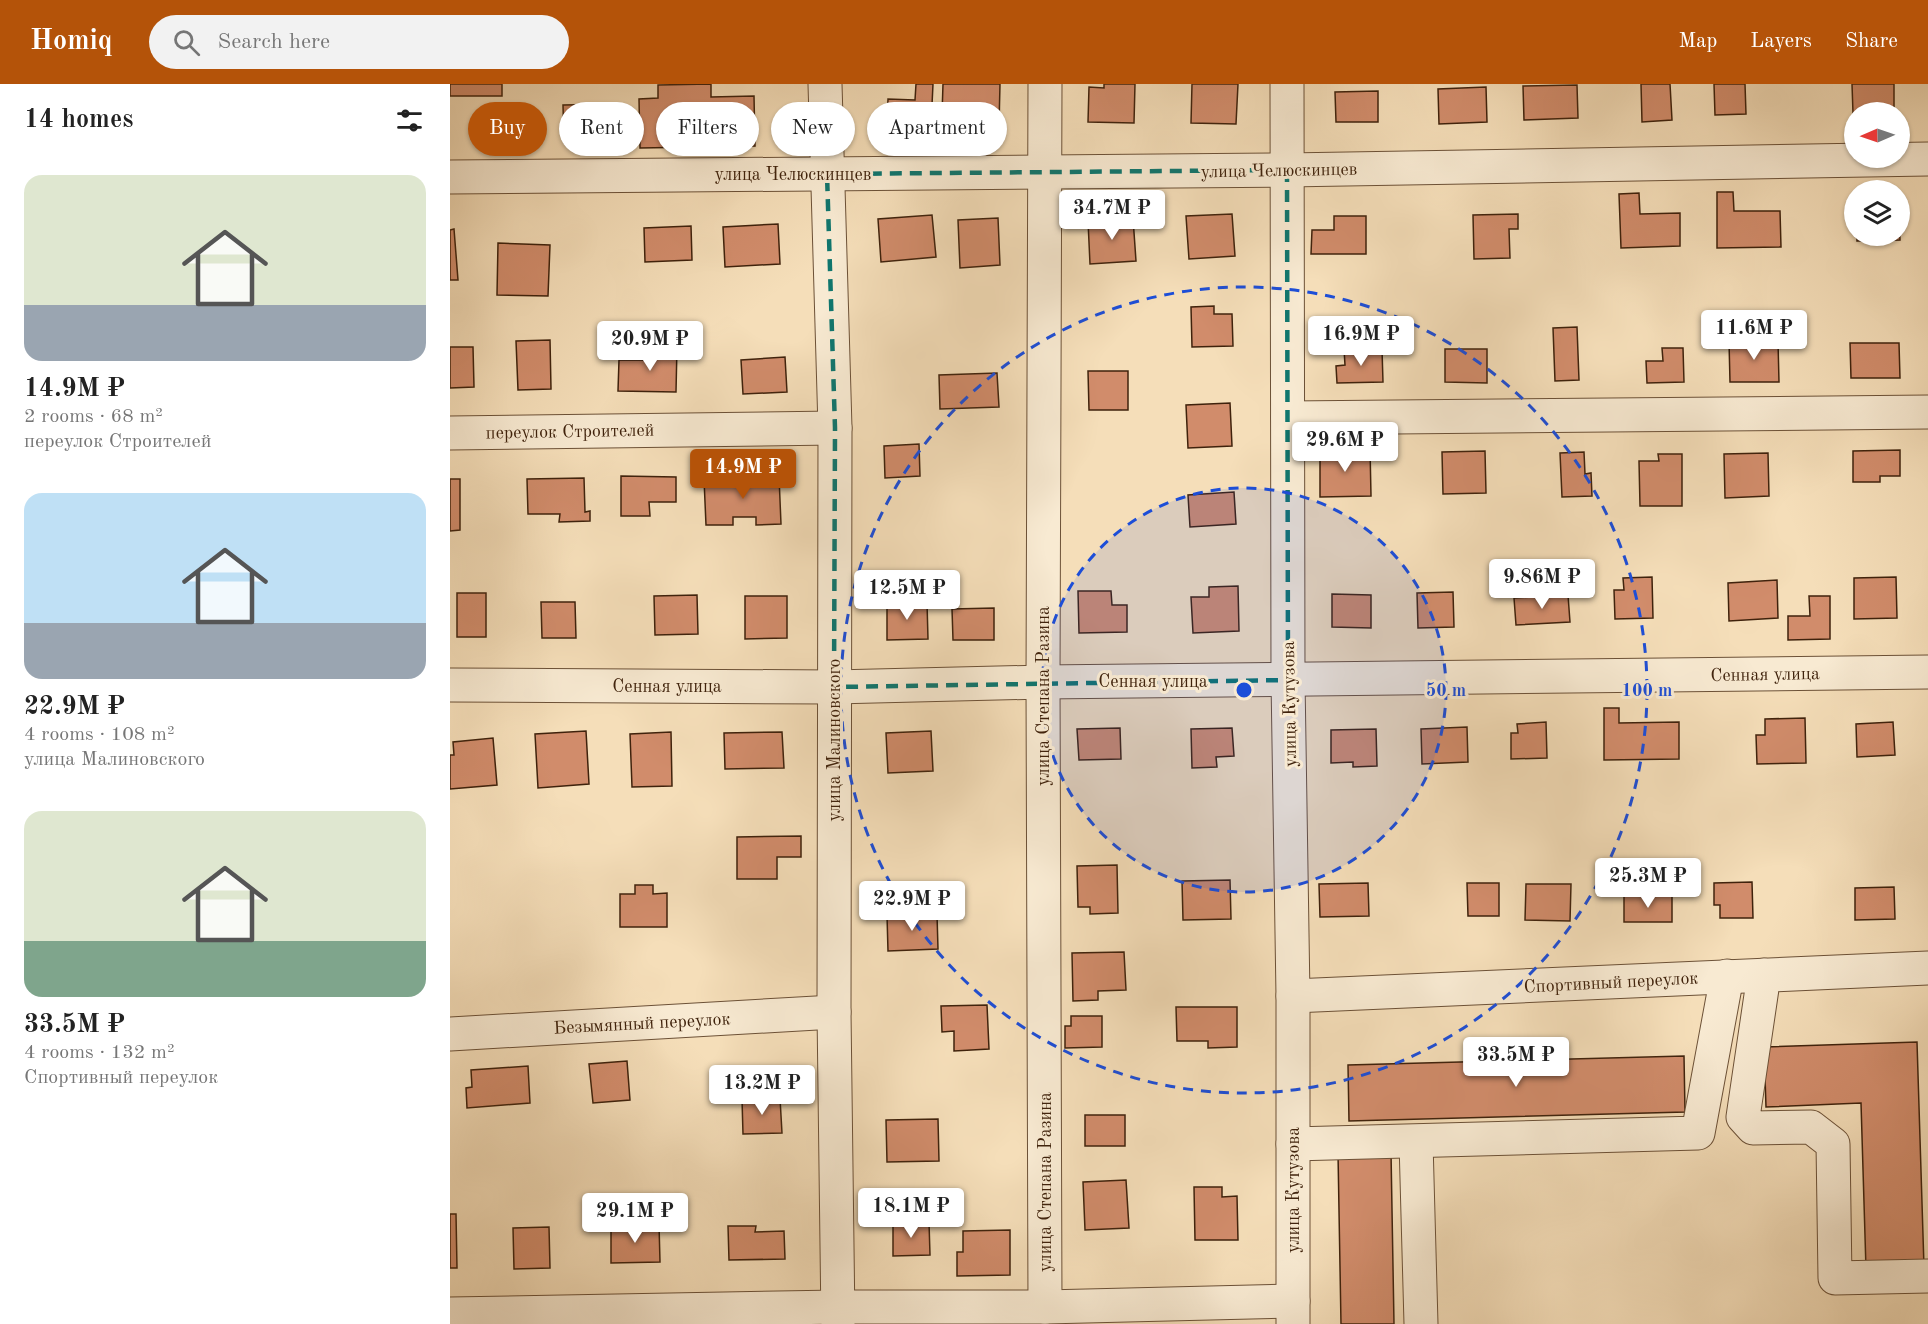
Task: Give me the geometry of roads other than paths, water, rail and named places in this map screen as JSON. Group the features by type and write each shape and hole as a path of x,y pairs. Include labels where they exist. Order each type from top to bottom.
{"street":[{"name":"улица Малиновского","path":"825,84 835,428 834,1012 838,1315"},
{"name":"улица Степана Разина","path":"1045,84 1043,682 1045,1307"},
{"name":"улица Кутузова","path":"1287,84 1288,680 1293,996 1293,1313"},
{"name":"улица Челюскинцев","path":"450,177 1287,170 1928,159"},
{"path":"1287,418 1928,412"},
{"name":"переулок Строителей","path":"450,433 835,428"},
{"name":"Сенная улица","path":"450,686 834,687 1043,682 1928,672"},
{"name":"Спортивный переулок","path":"1293,996 1928,968"},
{"path":"1764,975 1743,1117 1752,1128 1811,1127 1833,1144 1835,1278 1928,1276"},
{"path":"1293,1144 1698,1133 1727,976"},
{"name":"Безымянный переулок","path":"450,1034 834,1012"},
{"path":"1416,1142 1421,1324"},
{"path":"450,1314 838,1315 1045,1307 1293,1313"}]}
